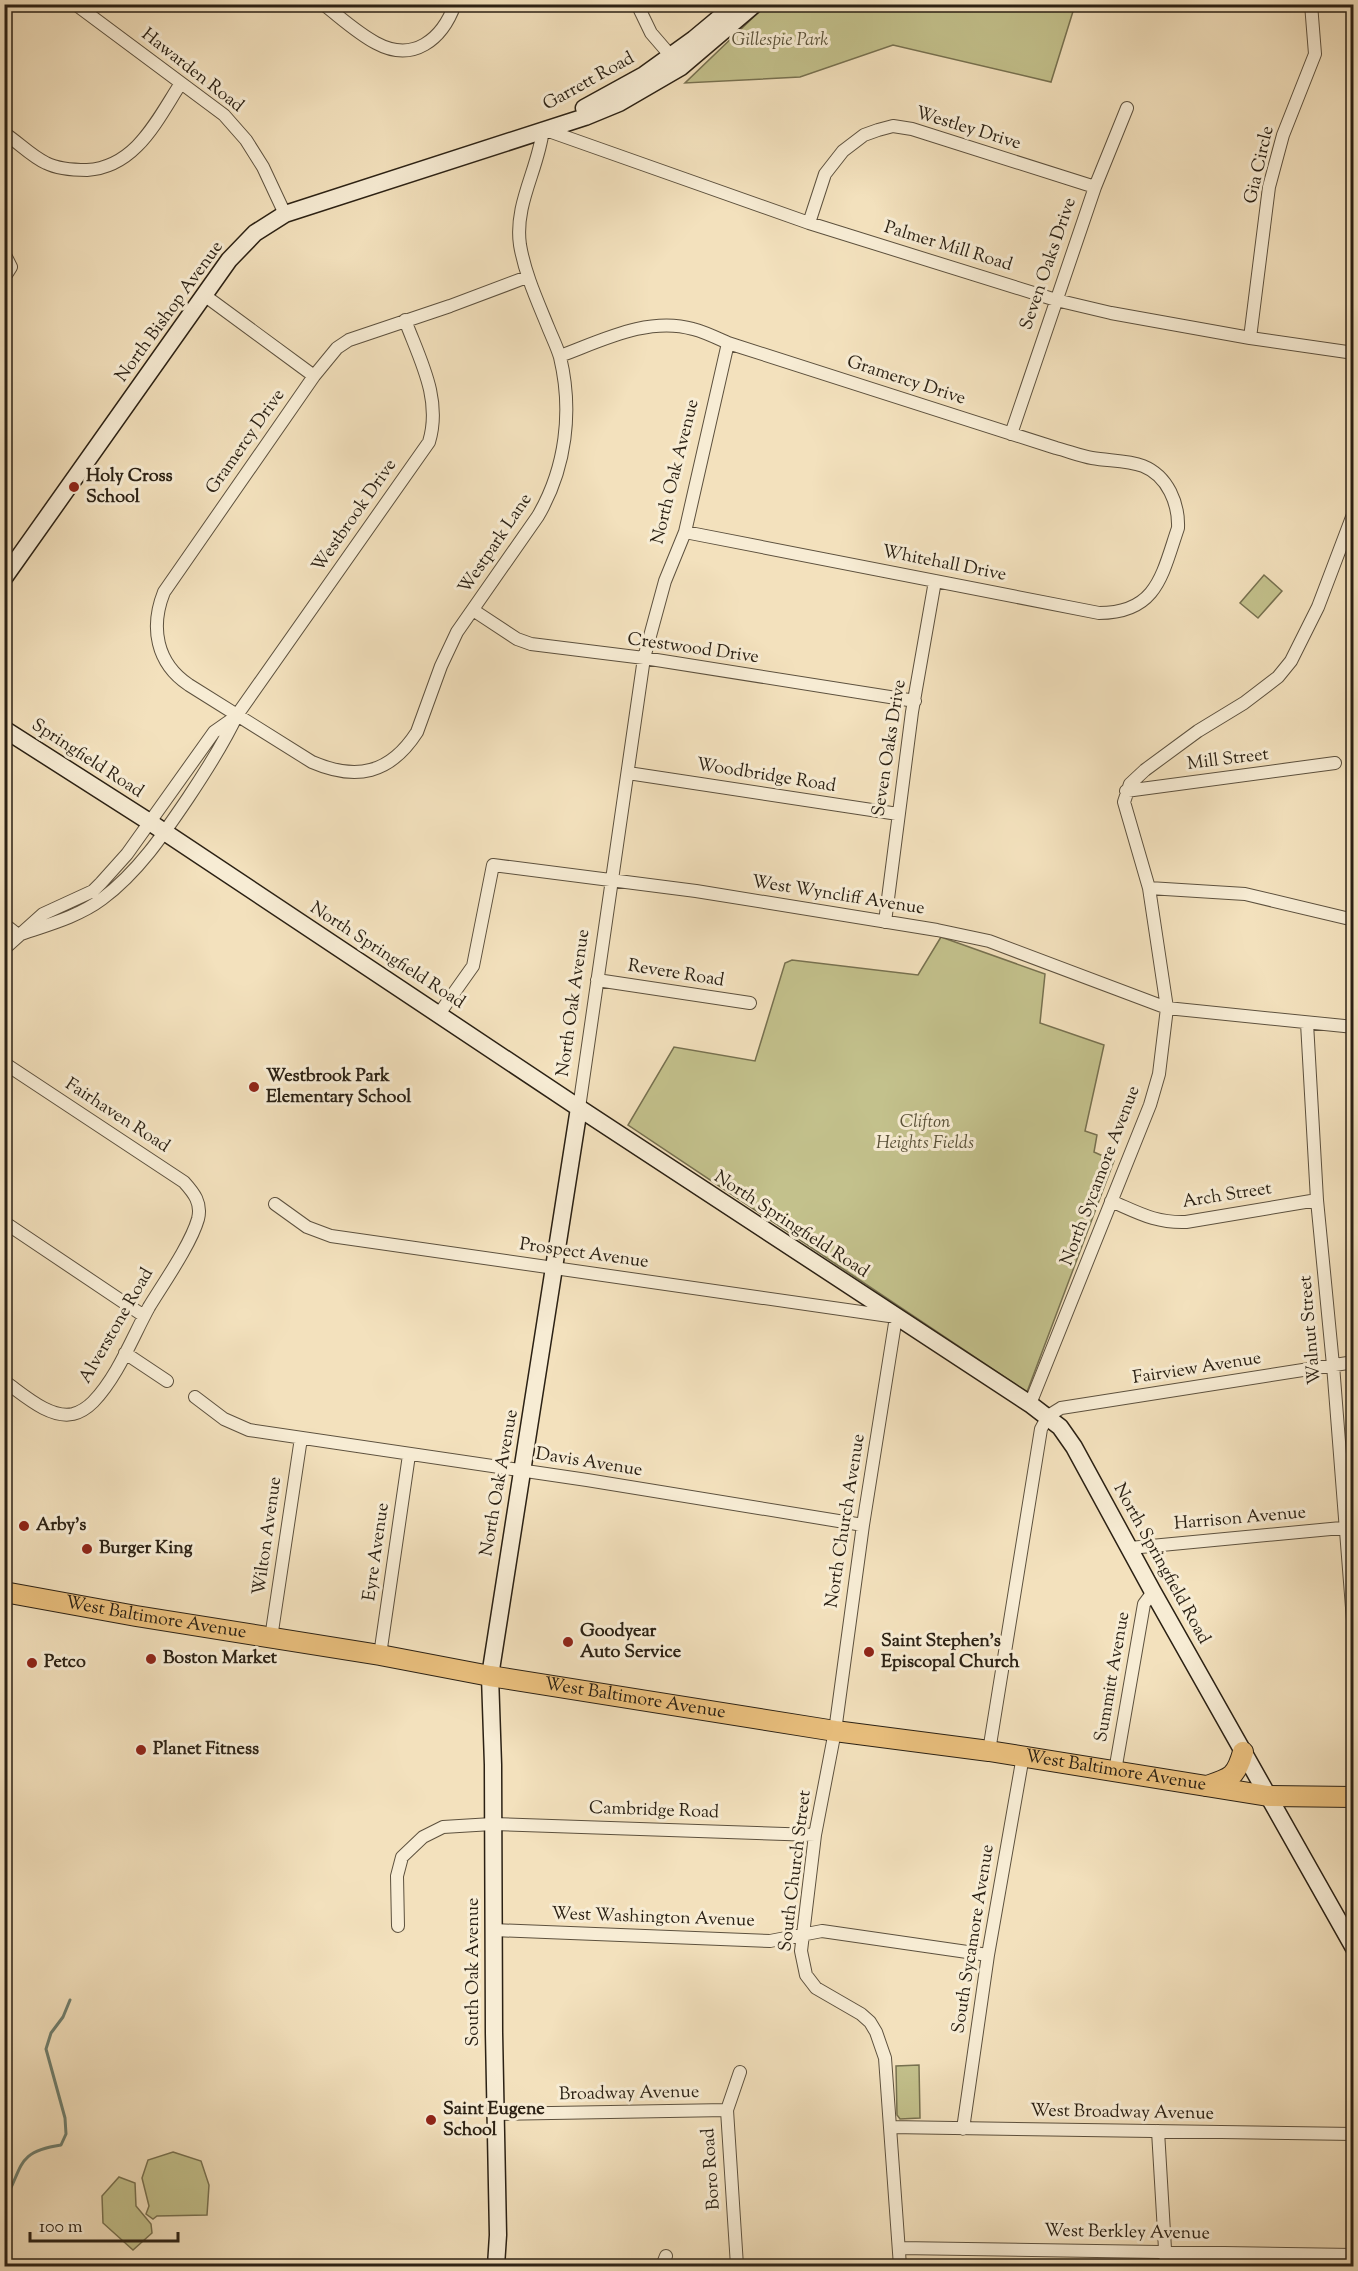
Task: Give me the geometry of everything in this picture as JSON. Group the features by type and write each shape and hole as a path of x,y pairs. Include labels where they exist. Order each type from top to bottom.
{"main road":[{"name":"Garrett Road","path":"676,61 694,39 735,4"},
{"name":"Garrett Road","path":"543,129 585,117 619,103 755,4"},
{"name":"North Bishop Avenue","path":"4,578 204,295 236,252 255,233 285,214 543,129"},
{"name":"Springfield Road","path":"4,729 148,822"},
{"name":"North Springfield Road","path":"148,822 1060,1426 1074,1447 1353,1948"},
{"name":"North Oak Avenue","path":"490,1676 579,1108"},
{"name":"West Baltimore Avenue","path":"4,1592 380,1655 490,1676 835,1731 1023,1756 1268,1796 1353,1797"},
{"name":"South Oak Avenue","path":"490,1676 498,2235 496,2266"},
{"path":"1207,1786 1230,1779 1238,1769 1243,1752"}],"street":[{"name":"Hawarden Road","path":"75,4 224,115 246,140 263,167 285,214"},
{"path":"323,4 376,43 396,50 418,50 433,39 451,17 455,4"},
{"path":"637,4 651,33 676,61"},
{"name":"Gia Circle","path":"1250,338 1269,187 1283,135 1315,54 1311,4"},
{"path":"4,133 46,163 72,170 99,169 124,159 144,141 181,83"},
{"name":"Seven Oaks Drive","path":"1011,434 1095,187 1126,108"},
{"name":"Westley Drive","path":"809,223 825,174 835,158 864,135 893,126 912,129 1095,187"},
{"name":"Palmer Mill Road","path":"543,129 809,223 1056,300 1111,313 1250,338 1353,353"},
{"name":"Westpark Lane","path":"237,715 312,762 342,773 356,773 380,767 401,753 417,732 451,644 546,504 562,462 567,414 560,356 527,277 520,244 520,214 536,165 543,129"},
{"path":"4,253 11,267 4,278"},
{"name":"Gramercy Drive","path":"237,715 184,682 166,661 158,644 156,633 158,611 168,584 314,376 337,348 350,340 527,277"},
{"path":"204,295 314,376"},
{"name":"Westbrook Drive","path":"18,935 69,918 101,900 131,875 165,832 222,747 237,715 429,442 434,420 431,390 405,320"},
{"name":"Gramercy Drive","path":"560,356 642,327 671,326 693,329 728,343 1011,434 1089,457 1128,462 1152,471 1168,488 1177,507 1178,528 1168,555"},
{"name":"North Oak Avenue","path":"579,1108 644,658 665,581 685,532 728,343"},
{"path":"1126,790 1158,760 1198,730 1244,703 1278,677 1291,661 1318,607 1353,512"},
{"name":"Whitehall Drive","path":"685,532 1099,613 1116,613 1137,606 1148,597 1160,578 1168,555"},
{"name":"Seven Oaks Drive","path":"885,922 898,814 935,581"},
{"name":"Crestwood Drive","path":"473,610 517,639 531,644 644,658 915,701"},
{"name":"Westbrook Drive","path":"4,949 43,914 93,891 101,883 127,854 214,732 237,715"},
{"name":"Mill Street","path":"1126,790 1335,763"},
{"name":"Woodbridge Road","path":"628,773 898,814"},
{"name":"North Sycamore Avenue","path":"1030,1404 1159,1074 1167,1008 1149,888 1124,802 1126,790"},
{"name":"West Wyncliff Avenue","path":"439,1014 473,966 494,865 612,880 937,930 989,941 1167,1008 1353,1027"},
{"path":"1149,888 1245,894 1353,920"},
{"path":"4,924 18,935"},
{"name":"Revere Road","path":"597,980 750,1003"},
{"name":"Walnut Street","path":"1307,1023 1317,1200 1349,1527 1353,1633"},
{"name":"Fairhaven Road","path":"4,1063 184,1182 194,1192 199,1208"},
{"name":"Arch Street","path":"1111,1201 1154,1220 1177,1222 1317,1200"},
{"name":"Prospect Avenue","path":"275,1204 307,1227 331,1236 896,1317"},
{"name":"Alverstone Road","path":"4,1381 47,1410 58,1414 81,1411 92,1403 125,1353 189,1238 198,1218 199,1208"},
{"path":"4,1222 144,1316"},
{"name":"North Church Avenue","path":"835,1731 863,1525 896,1317"},
{"path":"125,1353 167,1381"},
{"name":"Fairview Avenue","path":"1048,1416 1061,1408 1353,1362"},
{"name":"Davis Avenue","path":"195,1397 224,1419 249,1430 863,1525"},
{"path":"989,1751 1041,1429 1048,1416"},
{"name":"Wilton Avenue","path":"271,1638 301,1438"},
{"name":"Eyre Avenue","path":"380,1655 409,1455"},
{"name":"Harrison Avenue","path":"1130,1548 1349,1527"},
{"name":"Summitt Avenue","path":"1115,1771 1144,1604 1153,1592"},
{"name":"South Church Street","path":"835,1731 815,1835 801,1951 803,1967 816,1988 861,2014 876,2032 885,2058 900,2266"},
{"name":"South Sycamore Avenue","path":"963,2129 988,1955 1023,1756"},
{"name":"Cambridge Road","path":"398,1926 397,1876 402,1857 423,1838 443,1827 492,1824 815,1835"},
{"name":"West Washington Avenue","path":"494,1930 770,1941 822,1931 988,1955"},
{"name":"Boro Road","path":"736,2266 727,2110 740,2072"},
{"name":"Broadway Avenue","path":"496,2114 727,2110"},
{"name":"West Broadway Avenue","path":"890,2127 1353,2134"},
{"path":"1158,2131 1166,2266"},
{"name":"West Berkley Avenue","path":"899,2248 1353,2255"}],"green space":[{"name":"Gillespie Park","path":"766,5 1075,5 1051,82 893,45 800,77 685,83"},
{"path":"1264,575 1282,591 1258,618 1240,603"},
{"name":"Clifton Heights Fields","path":"941,937 1045,974 1040,1023 1104,1045 1085,1131 1097,1135 1094,1152 1114,1161 1027,1392 628,1125 674,1047 755,1061 785,963 792,960 918,975"},
{"path":"919,2065 920,2118 900,2119 897,2115 896,2066"},
{"path":"173,2152 201,2161 209,2185 207,2215 157,2216 153,2219 146,2214 149,2206 142,2178 148,2160"},
{"path":"119,2177 135,2183 136,2206 151,2224 152,2233 133,2250 103,2223 102,2196"}],"waterway":[{"path":"4,2201 22,2163 35,2152 61,2145 66,2134 65,2118 46,2049 51,2033 63,2017 70,2000"}],"place":[{"name":"Holy Cross School","path":"74,487"},
{"name":"Westbrook Park Elementary School","path":"254,1087"},
{"name":"Arby's","path":"24,1526"},
{"name":"Burger King","path":"87,1549"},
{"name":"Goodyear Auto Service","path":"568,1642"},
{"name":"Saint Stephen's Episcopal Church","path":"869,1652"},
{"name":"Boston Market","path":"151,1659"},
{"name":"Petco","path":"32,1663"},
{"name":"Planet Fitness","path":"141,1750"},
{"name":"Saint Eugene School","path":"431,2120"}]}
